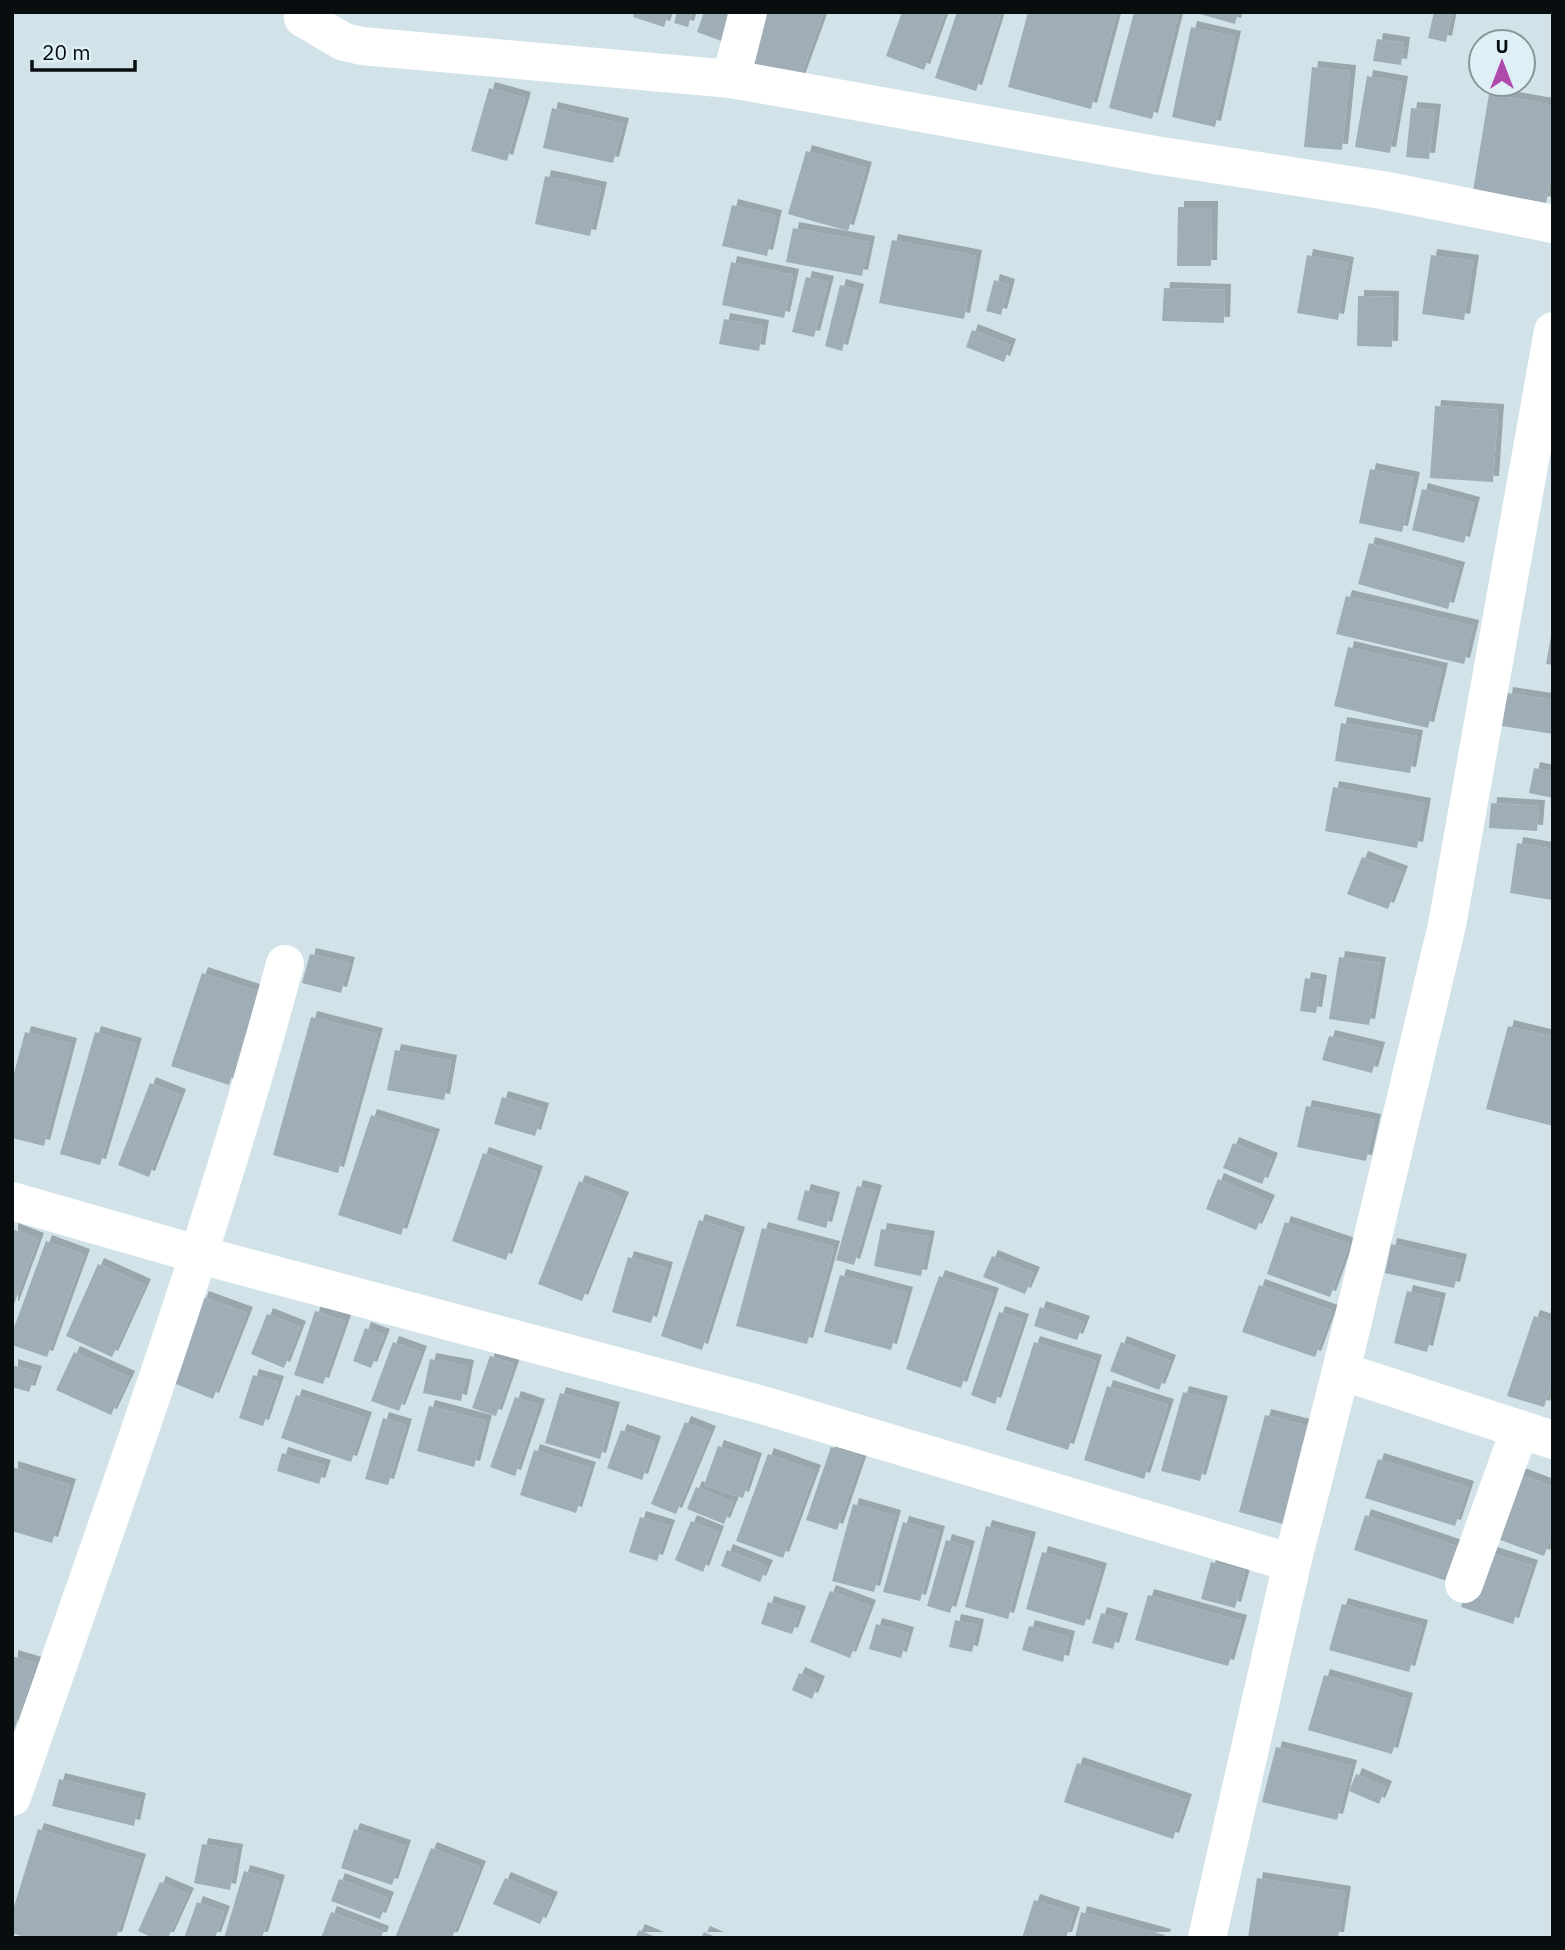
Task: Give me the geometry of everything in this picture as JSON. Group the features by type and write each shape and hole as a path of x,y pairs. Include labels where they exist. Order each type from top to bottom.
{"street":[{"path":"731,79 748,12"},
{"path":"303,18 344,42 362,46 731,79 1155,155 1382,190 1553,224"},
{"path":"1207,1938 1292,1563 1341,1371 1447,925 1553,331"},
{"path":"12,1797 200,1255 247,1104 285,964"},
{"path":"12,1201 200,1255 759,1404 1292,1563"},
{"path":"1341,1371 1536,1434 1464,1584"}],"building":[{"path":"634,12 669,12 664,27 633,17"},
{"path":"677,12 692,12 688,27 674,23"},
{"path":"704,12 739,12 727,43 697,32"},
{"path":"764,12 824,12 798,83 745,64"},
{"path":"902,12 945,12 924,70 886,56"},
{"path":"957,12 1001,12 976,91 935,78"},
{"path":"1028,12 1117,12 1091,109 1008,87"},
{"path":"1134,12 1179,12 1152,119 1109,108"},
{"path":"1193,12 1238,12 1235,24"},
{"path":"1434,12 1452,12 1446,42 1428,38"},
{"path":"1191,27 1235,37 1215,127 1172,117"},
{"path":"1377,39 1404,43 1401,65 1373,61"},
{"path":"1312,67 1350,71 1342,150 1304,147"},
{"path":"1367,76 1402,82 1390,153 1355,147"},
{"path":"489,88 525,98 507,161 471,151"},
{"path":"1488,98 1512,98 1553,105 1553,166 1546,203 1473,191"},
{"path":"552,108 623,124 613,163 543,148"},
{"path":"1411,108 1435,110 1429,159 1406,157"},
{"path":"806,151 866,168 848,231 788,214"},
{"path":"545,176 601,188 590,236 535,224"},
{"path":"732,205 776,216 767,256 722,246"},
{"path":"1178,207 1212,207 1211,266 1177,266"},
{"path":"793,228 869,242 862,276 786,262"},
{"path":"892,240 976,256 964,319 879,303"},
{"path":"1307,255 1348,263 1338,320 1297,313"},
{"path":"1431,255 1473,261 1464,320 1422,314"},
{"path":"731,262 793,275 784,318 722,305"},
{"path":"806,277 828,282 814,337 792,332"},
{"path":"994,280 1009,285 1001,315 986,311"},
{"path":"840,285 858,290 842,351 825,346"},
{"path":"1164,288 1225,290 1224,323 1162,321"},
{"path":"1358,296 1393,297 1392,347 1357,346"},
{"path":"724,319 763,326 759,351 719,344"},
{"path":"972,330 1010,345 1004,362 966,347"},
{"path":"1435,406 1498,410 1493,482 1430,478"},
{"path":"1370,469 1414,478 1402,532 1359,523"},
{"path":"1422,489 1474,503 1464,543 1412,530"},
{"path":"1369,543 1459,568 1448,609 1358,584"},
{"path":"1346,596 1473,626 1464,664 1336,634"},
{"path":"1553,636 1553,665 1546,664"},
{"path":"1348,647 1442,669 1428,728 1334,706"},
{"path":"1507,693 1553,700 1553,734 1502,726"},
{"path":"1341,723 1417,736 1410,773 1335,761"},
{"path":"1534,768 1553,772 1553,798 1529,793"},
{"path":"1333,787 1425,804 1417,848 1325,831"},
{"path":"1491,803 1539,806 1537,831 1489,828"},
{"path":"1517,843 1553,849 1553,900 1510,893"},
{"path":"1362,857 1402,872 1388,909 1347,894"},
{"path":"310,954 349,963 341,993 302,983"},
{"path":"1339,957 1380,963 1369,1025 1329,1019"},
{"path":"202,973 260,992 229,1085 171,1066"},
{"path":"1305,978 1321,981 1316,1013 1300,1011"},
{"path":"311,1017 377,1034 338,1173 273,1155"},
{"path":"1508,1026 1553,1037 1553,1126 1486,1109"},
{"path":"25,1032 71,1044 44,1146 12,1138 12,1081"},
{"path":"95,1032 136,1044 100,1165 60,1154"},
{"path":"1329,1036 1379,1048 1372,1073 1322,1060"},
{"path":"395,1050 451,1061 444,1100 387,1090"},
{"path":"150,1083 180,1095 149,1177 118,1165"},
{"path":"502,1097 543,1109 535,1136 494,1124"},
{"path":"1306,1106 1375,1120 1366,1161 1297,1147"},
{"path":"371,1115 434,1135 401,1235 338,1215"},
{"path":"1233,1143 1272,1159 1262,1184 1223,1168"},
{"path":"483,1153 537,1172 506,1260 452,1241"},
{"path":"1218,1179 1269,1201 1256,1230 1206,1209"},
{"path":"579,1181 623,1198 582,1301 538,1284"},
{"path":"857,1186 876,1191 854,1265 836,1260"},
{"path":"805,1190 834,1198 826,1228 797,1220"},
{"path":"699,1220 739,1233 702,1350 661,1336"},
{"path":"1285,1222 1349,1244 1330,1297 1267,1274"},
{"path":"762,1228 834,1247 807,1344 736,1326"},
{"path":"12,1229 38,1239 13,1307 12,1307"},
{"path":"881,1229 929,1237 921,1276 874,1266"},
{"path":"46,1241 84,1255 47,1357 12,1345 12,1333"},
{"path":"1391,1244 1461,1260 1454,1288 1385,1273"},
{"path":"992,1256 1034,1273 1025,1294 983,1277"},
{"path":"628,1257 667,1268 651,1323 612,1312"},
{"path":"98,1264 145,1285 112,1357 66,1336"},
{"path":"840,1275 907,1293 891,1350 824,1332"},
{"path":"939,1276 993,1294 961,1388 906,1369"},
{"path":"1259,1285 1332,1311 1315,1357 1242,1332"},
{"path":"1407,1291 1440,1299 1427,1352 1394,1343"},
{"path":"203,1297 247,1313 213,1399 171,1382"},
{"path":"1040,1307 1084,1322 1077,1340 1034,1326"},
{"path":"315,1311 345,1321 323,1384 294,1375"},
{"path":"999,1312 1023,1320 995,1404 971,1395"},
{"path":"267,1314 300,1327 284,1368 251,1354"},
{"path":"1534,1316 1553,1322 1553,1379 1544,1407 1507,1396"},
{"path":"365,1328 384,1335 371,1368 353,1361"},
{"path":"393,1342 421,1352 399,1411 371,1401"},
{"path":"1034,1342 1096,1361 1068,1450 1006,1430"},
{"path":"1121,1342 1170,1361 1159,1390 1110,1371"},
{"path":"74,1352 129,1377 111,1415 56,1390"},
{"path":"490,1356 514,1364 496,1416 472,1408"},
{"path":"430,1359 468,1366 461,1401 423,1393"},
{"path":"12,1365 36,1372 29,1392 12,1387"},
{"path":"253,1375 278,1382 263,1426 239,1418"},
{"path":"1107,1386 1168,1405 1144,1479 1084,1460"},
{"path":"1183,1392 1222,1402 1200,1481 1161,1471"},
{"path":"560,1393 614,1408 600,1459 545,1443"},
{"path":"296,1395 366,1418 351,1462 281,1438"},
{"path":"515,1397 539,1405 515,1476 490,1467"},
{"path":"429,1406 486,1421 474,1467 417,1451"},
{"path":"1265,1415 1308,1426 1283,1524 1239,1512"},
{"path":"383,1418 406,1425 388,1485 365,1479"},
{"path":"685,1422 710,1432 676,1514 651,1504"},
{"path":"621,1430 655,1442 642,1480 607,1468"},
{"path":"718,1446 756,1459 743,1498 704,1485"},
{"path":"831,1447 862,1457 837,1530 806,1520"},
{"path":"534,1450 590,1468 576,1513 520,1495"},
{"path":"282,1453 325,1466 319,1484 277,1471"},
{"path":"768,1454 815,1471 783,1558 736,1541"},
{"path":"1378,1459 1468,1487 1455,1526 1365,1498"},
{"path":"12,1467 70,1485 52,1543 12,1531"},
{"path":"1519,1474 1553,1487 1553,1531 1544,1556 1495,1538"},
{"path":"696,1487 733,1502 724,1524 687,1509"},
{"path":"853,1504 895,1516 874,1592 832,1581"},
{"path":"1365,1515 1468,1550 1456,1584 1354,1550"},
{"path":"640,1517 669,1526 657,1561 629,1552"},
{"path":"691,1521 718,1532 703,1572 675,1560"},
{"path":"903,1522 939,1532 920,1601 883,1592"},
{"path":"986,1526 1030,1538 1008,1619 965,1607"},
{"path":"946,1540 969,1547 950,1613 927,1606"},
{"path":"1479,1549 1532,1566 1513,1624 1461,1607"},
{"path":"727,1550 767,1566 760,1582 721,1566"},
{"path":"1042,1552 1101,1569 1084,1626 1026,1609"},
{"path":"1211,1562 1245,1571 1235,1608 1201,1599"},
{"path":"830,1591 870,1606 850,1658 810,1642"},
{"path":"1148,1595 1241,1621 1228,1666 1135,1640"},
{"path":"768,1602 800,1612 792,1634 761,1624"},
{"path":"1342,1604 1422,1626 1409,1672 1329,1650"},
{"path":"1101,1613 1122,1619 1113,1649 1092,1643"},
{"path":"955,1620 978,1625 972,1652 949,1647"},
{"path":"876,1624 908,1633 901,1658 869,1649"},
{"path":"1029,1626 1069,1637 1063,1662 1022,1650"},
{"path":"12,1656 36,1663 13,1734 12,1734"},
{"path":"799,1673 819,1682 812,1699 792,1690"},
{"path":"1324,1675 1407,1699 1392,1754 1308,1730"},
{"path":"1276,1747 1351,1766 1337,1820 1262,1802"},
{"path":"1077,1763 1186,1800 1173,1839 1064,1802"},
{"path":"1356,1774 1386,1787 1379,1804 1349,1791"},
{"path":"59,1779 140,1799 134,1826 52,1806"},
{"path":"38,1829 140,1860 116,1938 27,1938 12,1933 12,1913"},
{"path":"354,1829 405,1846 392,1885 341,1868"},
{"path":"202,1844 237,1850 230,1890 194,1883"},
{"path":"431,1848 480,1867 452,1938 395,1938"},
{"path":"244,1871 279,1881 262,1938 224,1938"},
{"path":"505,1878 552,1898 540,1924 493,1904"},
{"path":"1257,1878 1345,1892 1338,1938 1248,1938"},
{"path":"339,1879 388,1898 380,1919 331,1901"},
{"path":"160,1882 188,1894 168,1938 153,1938 138,1931"},
{"path":"1034,1900 1074,1913 1066,1938 1022,1938"},
{"path":"197,1902 224,1912 215,1938 184,1938"},
{"path":"331,1912 383,1932 381,1938 321,1938"},
{"path":"1081,1912 1165,1935 1164,1938 1075,1938"},
{"path":"639,1930 658,1938 635,1938"},
{"path":"704,1932 718,1938 701,1938"}]}
